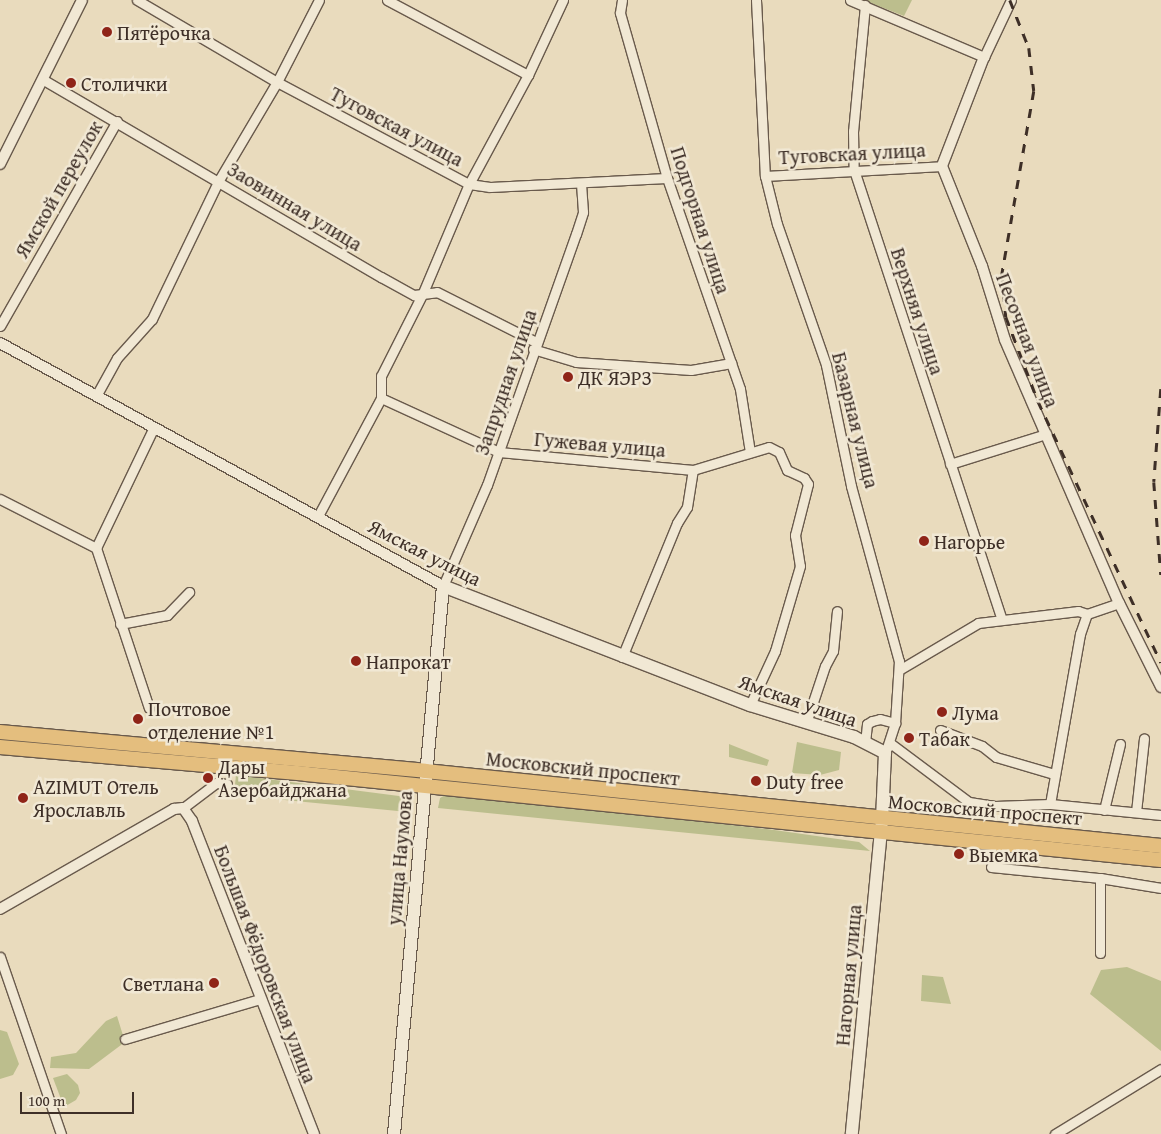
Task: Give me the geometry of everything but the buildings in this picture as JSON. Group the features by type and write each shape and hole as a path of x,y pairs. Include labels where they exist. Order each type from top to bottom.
{"main road":[{"name":"Ямская улица","path":"443,586 622,657 750,705 807,720 866,743 885,753"},
{"name":"улица Наумова","path":"394,1134 423,786 443,586"},
{"name":"Московский проспект","path":"0,732 425,771 1161,860"},
{"name":"Московский проспект","path":"0,747 881,826 1161,846"},
{"name":"Базарная улица","path":"881,826 885,753"},
{"name":"Нагорная улица","path":"852,1134 881,826"}],"street":[{"path":"0,164 82,0"},
{"name":"Туговская улица","path":"137,0 277,82 469,184 490,187 581,184 667,178"},
{"path":"96,396 118,358 152,319 220,180 277,82 319,0"},
{"path":"387,0 528,75"},
{"path":"318,516 381,398 381,376 422,295 469,184 528,75 564,0"},
{"name":"Подгорная улица","path":"622,0 620,13 667,178 740,390 750,452"},
{"name":"Базарная улица","path":"756,0 765,176 777,224 826,365 851,486 892,626 899,670 895,723 885,753"},
{"path":"850,0 984,57"},
{"path":"942,166 984,57 1011,0"},
{"name":"Верхняя улица","path":"865,5 852,131 854,170 1002,619"},
{"name":"Заовинная улица","path":"42,79 220,180 326,248 414,295 437,292 535,345 576,362 691,370 731,363"},
{"name":"Ямской переулок","path":"0,326 117,121"},
{"name":"Туговская улица","path":"765,176 942,166"},
{"name":"Песочная улица","path":"942,166 982,266 1005,340 1119,603 1161,687"},
{"name":"Запрудная улица","path":"443,586 499,452 583,212 581,184"},
{"name":"Ямская улица","path":"0,343 443,586"},
{"name":"Гужевая улица","path":"381,398 499,452 693,470 769,447 779,452 787,470 804,478 808,484 795,535 800,566 775,651 750,705"},
{"path":"149,708 96,548 153,428"},
{"path":"950,464 1046,434"},
{"path":"622,657 677,523 687,507 693,470"},
{"path":"0,499 96,548"},
{"path":"120,624 167,615 189,592"},
{"path":"899,670 978,623 1078,612 1087,614 1119,603"},
{"path":"807,720 825,666 833,651 837,611"},
{"path":"1050,804 1080,634 1087,614"},
{"path":"866,743 867,724 872,721 895,723"},
{"path":"940,730 982,746 996,757 1054,774"},
{"path":"1136,812 1144,738"},
{"path":"885,753 890,743 969,802 995,806 1050,804 1161,815"},
{"path":"1104,810 1120,744"},
{"path":"0,909 174,809 183,808 216,783 227,784"},
{"name":"Большая Фёдоровская улица","path":"183,808 192,821 314,1134"},
{"path":"991,867 1100,878 1161,888"},
{"path":"1100,878 1100,952"},
{"path":"0,957 61,1134"},
{"path":"125,1039 260,999"},
{"path":"1055,1134 1161,1069"}],"green space":[{"path":"863,0 912,0 904,16"},
{"path":"797,742 841,752 839,770 820,775 792,773"},
{"path":"729,744 769,760 767,766 729,757"},
{"path":"236,775 399,796 408,802 408,812 234,795"},
{"path":"449,793 767,829 859,842 870,851 438,808 440,798"},
{"path":"1127,967 1161,981 1161,1051 1090,994 1101,970"},
{"path":"922,975 943,977 951,1004 921,1001"},
{"path":"117,1016 125,1042 89,1069 50,1068 51,1057 76,1053 106,1021"},
{"path":"0,1030 7,1032 19,1064 13,1075 0,1079"},
{"path":"67,1074 78,1085 80,1093 76,1100 64,1107 53,1078"}],"railway":[{"path":"1010,0 1029,48 1034,91 1002,275 1006,317 1038,401 1161,662"},
{"path":"1161,389 1154,482 1161,575"}],"place":[{"name":"Пятёрочка","path":"107,32"},
{"name":"Столички","path":"71,83"},
{"name":"ДК ЯЭРЗ","path":"568,377"},
{"name":"Нагорье","path":"924,541"},
{"name":"Напрокат","path":"356,661"},
{"name":"Лума","path":"942,712"},
{"name":"Почтовое отделение №1","path":"138,719"},
{"name":"Табак","path":"909,738"},
{"name":"Дары Азербайджана","path":"208,778"},
{"name":"Duty free","path":"756,781"},
{"name":"AZIMUT Отель Ярославль","path":"23,798"},
{"name":"Выемка","path":"959,854"},
{"name":"Светлана","path":"214,983"}]}
